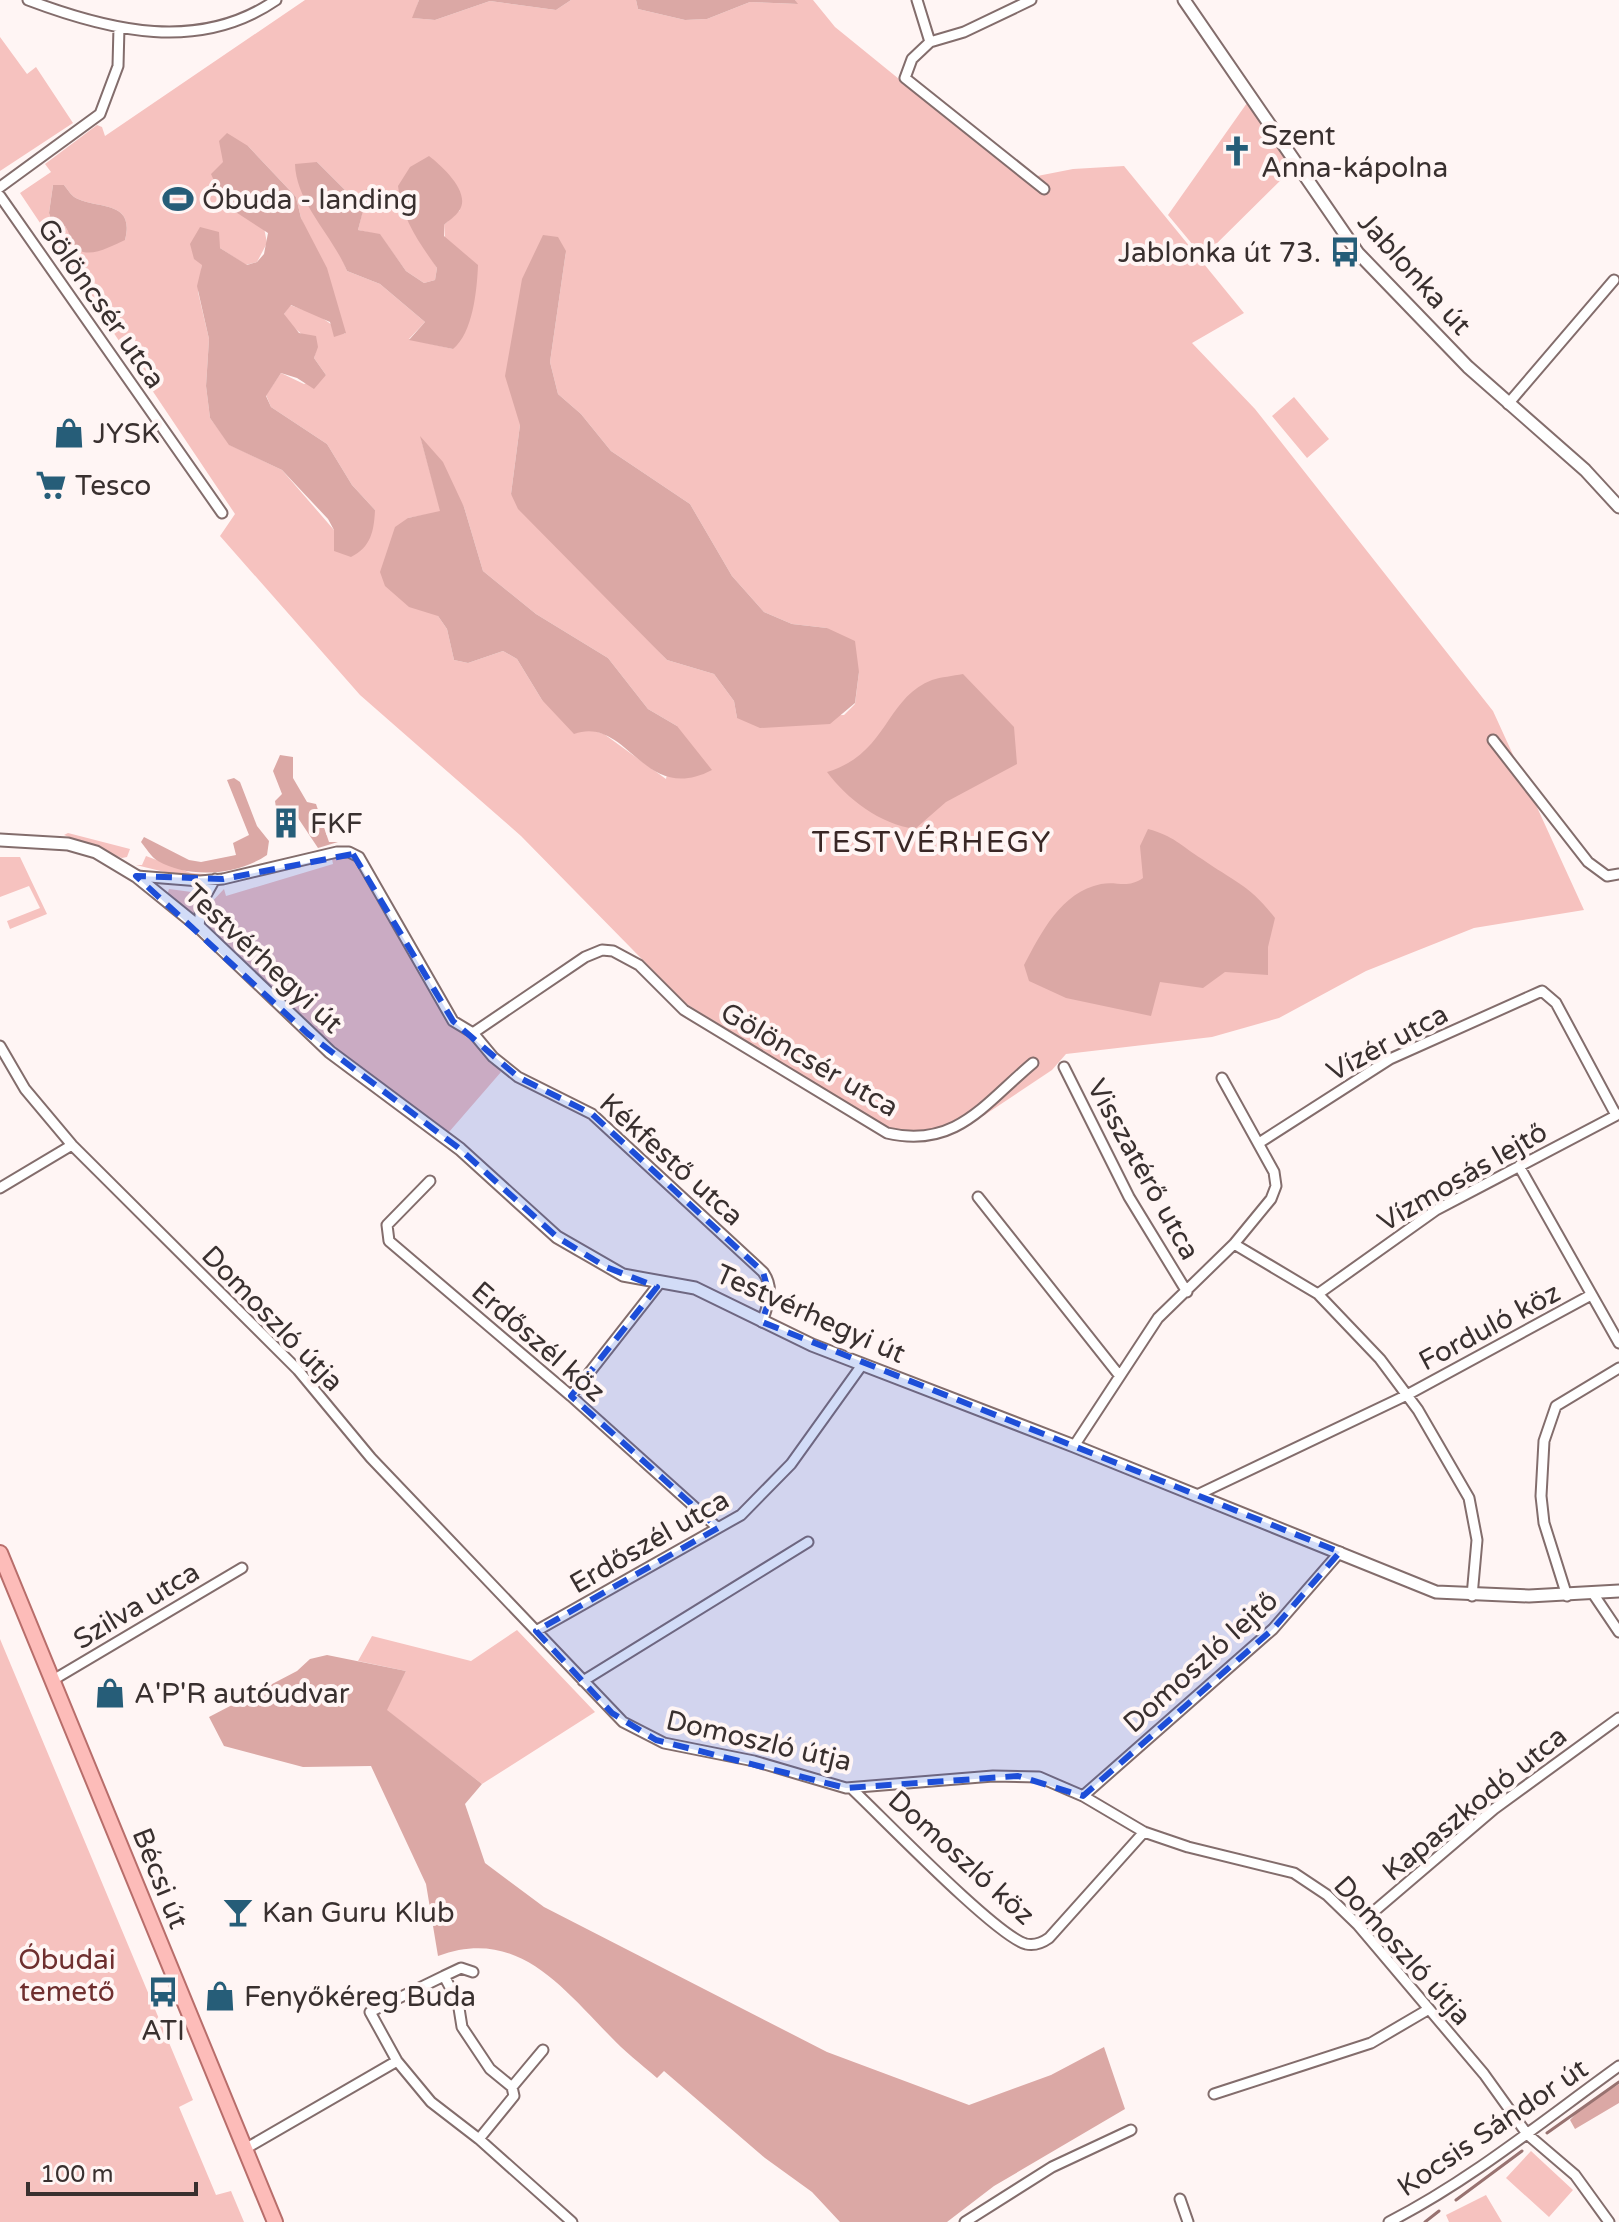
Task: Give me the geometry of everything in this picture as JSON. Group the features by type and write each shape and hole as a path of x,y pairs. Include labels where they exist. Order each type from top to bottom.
{"main road":[{"name":"Bécsi út","path":"0,1553 275,2222"}],"street":[{"path":"28,0 119,27 183,34 244,19 276,0"},
{"path":"45,6 56,0"},
{"path":"917,0 930,42"},
{"path":"1031,0 964,32 930,42 912,59 905,78 1044,189"},
{"name":"Jablonka út","path":"1184,0 1358,253 1508,404 1585,470 1619,507"},
{"path":"0,187 100,114 118,66 119,27"},
{"name":"Gölöncsér utca","path":"0,196 222,513"},
{"path":"1508,404 1614,280"},
{"path":"1493,740 1588,862 1607,876 1619,874"},
{"name":"Testvérhegyi út","path":"0,840 68,844 96,852 136,876 199,927 308,1034 460,1149 557,1237 623,1275 659,1284 695,1288 762,1322 862,1365 1074,1446 1436,1592 1472,1596 1567,1596 1619,1591"},
{"name":"Kékfestő utca","path":"136,876 215,879 337,852 353,854 362,861 449,1016 473,1033 493,1057 518,1077 573,1102 603,1123 763,1272 770,1289 762,1322"},
{"path":"199,927 201,904 215,879"},
{"name":"Gölöncsér utca","path":"473,1033 566,968 602,950 613,951 639,965 691,1014 887,1133 923,1138 953,1131 1033,1063"},
{"name":"Vízér utca","path":"1259,1143 1390,1059 1542,991 1556,1003 1617,1115"},
{"name":"Domoszló útja","path":"0,1046 25,1089 72,1145 298,1370 371,1458 623,1722 656,1740 754,1761 851,1788 1039,1777 1083,1796 1144,1832 1188,1847 1294,1873 1327,1895 1358,1925 1484,2074 1527,2134 1575,2175 1609,2222"},
{"name":"Visszatérő utca","path":"1064,1067 1129,1197 1187,1292"},
{"path":"1222,1078 1259,1143"},
{"name":"Vízmosás lejtő","path":"1318,1294 1411,1226 1617,1115"},
{"name":"Visszatérő utca","path":"1074,1446 1158,1318 1234,1244 1271,1199 1276,1186 1274,1172 1259,1143"},
{"path":"0,1188 72,1145"},
{"path":"1519,1166 1619,1343"},
{"name":"Erdőszél köz","path":"430,1181 387,1225 389,1241 571,1396 718,1528"},
{"path":"978,1197 1119,1375"},
{"path":"1234,1244 1318,1294 1380,1359 1407,1395 1469,1498 1477,1540 1472,1596"},
{"path":"571,1396 659,1284"},
{"name":"Forduló köz","path":"1407,1395 1591,1295"},
{"name":"Erdőszél utca","path":"536,1631 752,1506 791,1464 862,1365"},
{"path":"1567,1596 1544,1523 1541,1496 1544,1441 1556,1406 1619,1368"},
{"path":"1197,1495 1407,1395"},
{"path":"583,1681 808,1542"},
{"name":"Domoszló lejtő","path":"1083,1796 1273,1629 1340,1552"},
{"name":"Szilva utca","path":"53,1680 242,1568"},
{"path":"1594,1595 1619,1632"},
{"name":"Kapaszkodó utca","path":"1358,1925 1494,1809 1619,1718"},
{"name":"Domoszló köz","path":"851,1788 984,1914 1025,1944 1036,1945 1049,1938 1144,1832"},
{"path":"473,1972 461,1968 370,2012 397,2061 431,2102 479,2139 572,2222"},
{"path":"444,1976 458,2002 462,2027 490,2069 512,2087 514,2096 479,2139"},
{"path":"1214,2094 1371,2043 1429,2009"},
{"path":"512,2087 543,2050"},
{"path":"245,2149 397,2061"},
{"name":"Kocsis Sándor út","path":"1389,2222 1420,2206 1527,2134 1619,2066"},
{"path":"965,2222 1052,2167 1131,2130"},
{"path":"1180,2199 1188,2222"}],"highlighted area":[{"path":"353,854 453,1021 518,1077 592,1114 763,1272 770,1297 762,1322 1340,1552 1273,1629 1083,1796 1018,1776 846,1788 656,1740 612,1713 536,1631 718,1528 571,1396 657,1287 606,1267 557,1237 460,1149 308,1034 136,876 223,879"}],"green space":[{"path":"305,0 419,0 413,18 435,20 490,1 556,10 571,0 636,0 638,9 685,20 707,19 750,2 797,4 795,0 813,0 835,27 1022,179 1073,169 1124,166 1244,313 1192,343 1255,409 1493,711 1584,910 1474,928 1366,971 1279,1018 1212,1037 1066,1054 1052,1070 983,1116 929,1131 888,1129 685,1003 521,836 360,695 220,536 235,514 20,193 51,172 45,164 97,125 102,127 105,136","holes":["248,146 296,197 345,334 318,315 290,305 284,314 286,321 317,347 314,358 326,375 304,384 281,373 266,395 271,407 327,444 352,485 375,510 334,530 282,470 230,445 210,418 206,386 209,339 198,292 202,265 220,248 246,265 257,262 267,243","317,162 348,193 359,194 368,189 358,230 380,235 406,271 424,283 435,280 437,268 401,209 460,210 444,225 453,349 409,339 425,322 380,284 347,271 339,250 306,201","53,185 64,185 76,198 120,213 127,227 125,240 71,236 65,226 54,229 49,213","566,251 550,362 558,394 581,414 611,451 690,504 732,576 764,612 792,624 827,628 859,672 855,704 844,715 737,718 734,701 714,674 667,660 511,494 520,425","421,439 464,507 483,571 536,614 608,658 648,709 677,726 666,779 604,734 588,729 542,700 517,659 503,651 468,663 454,660 447,629 438,616 408,518 441,512"]},
{"path":"0,37 27,74 36,67 73,123 0,171"},
{"path":"1247,103 1293,168 1203,257 1168,215"},
{"path":"1294,397 1329,439 1307,458 1272,416"},
{"path":"68,833 130,849 127,857 122,858 64,835"},
{"path":"146,856 191,873 217,875 181,876 136,865 142,865"},
{"path":"0,857 20,857 47,914 10,929 7,921 40,908 29,886 0,897"},
{"path":"332,859 355,859 368,877 434,991 501,1072 449,1132 355,1066 210,927 207,907 224,889 226,896 333,864"},
{"path":"169,889 199,893 193,916 167,895"},
{"path":"517,1630 595,1712 482,1784 386,1710 406,1671 358,1661 372,1636 471,1661"},
{"name":"Óbudai temető","path":"0,1639 193,2100 179,2107 216,2195 231,2191 244,2222 0,2222"},
{"path":"1531,2151 1573,2190 1549,2217 1506,2178"},
{"path":"1486,2195 1502,2222 1449,2222 1446,2215"}],"shaded area":[{"path":"419,0 571,0 556,10 490,1 435,20 412,18"},
{"path":"636,0 795,0 798,4 750,2 707,19 685,20 638,9"},
{"path":"227,133 248,146 296,197 301,218 327,268 346,333 334,337 330,322 291,305 284,314 299,333 316,336 318,347 314,358 326,375 314,389 297,378 281,373 266,396 271,407 327,444 352,485 375,510 370,538 351,557 334,551 334,530 328,519 282,470 229,445 210,418 206,386 209,339 197,286 202,265 194,259 190,244 200,227 219,232 220,248 247,265 257,262 264,254 268,233 225,205 211,174 223,162 219,141"},
{"path":"429,156 454,180 462,196 459,211 444,225 444,236 478,265 469,322 460,342 453,349 409,340 425,322 380,284 347,271 308,206 295,164 317,162 348,193 359,194 369,188 358,230 380,234 406,271 424,283 435,280 437,268 407,219 398,186 410,167"},
{"path":"53,185 64,185 76,198 120,213 127,227 125,240 98,251 79,250 65,226 54,229 49,213"},
{"path":"543,235 558,237 566,251 550,362 558,394 581,414 611,451 690,504 732,576 764,612 792,624 827,628 855,641 859,672 855,703 830,724 760,728 737,718 734,701 714,674 667,660 518,509 511,494 520,425 505,376 522,279"},
{"path":"420,436 443,462 464,507 483,571 536,614 608,658 648,709 677,726 712,770 688,778 669,777 652,769 609,737 593,732 574,734 542,700 517,659 503,651 468,663 454,660 447,629 438,616 409,607 385,586 380,572 395,527 408,518 440,511"},
{"path":"963,674 1014,727 1017,764 946,802 915,829 889,822 865,809 844,792 827,772 863,753 916,688 932,680"},
{"path":"280,755 293,757 293,778 307,802 316,804 329,842 338,842 318,848 290,806 276,808 275,801 282,794 273,771"},
{"path":"234,778 240,782 257,826 269,841 267,855 242,867 213,872 170,867 153,857 141,842 144,837 189,860 201,862 236,855 233,843 249,835 227,780"},
{"path":"1148,829 1176,841 1241,884 1266,907 1275,918 1268,947 1268,975 1225,972 1203,988 1160,982 1151,1016 1066,998 1029,981 1024,965 1045,927 1064,905 1087,888 1107,883 1127,884 1143,878 1140,846"},
{"path":"327,1655 406,1671 387,1710 482,1784 465,1804 485,1863 544,1907 827,2052 969,2105 1051,2075 1104,2047 1125,2109 994,2186 947,2222 840,2222 812,2192 765,2158 664,2071 657,2078 573,1998 534,1966 514,1955 491,1949 466,1949 438,1956 426,1884 371,1766 303,1767 224,1746 209,1717 297,1671 310,1659"},
{"path":"1619,2084 1619,2103 1575,2129 1570,2120 1581,2108"}],"waterway":[{"path":"1547,2133 1619,2082"},
{"path":"1456,2200 1522,2151"},
{"path":"1425,2222 1439,2211"}],"place":[{"name":"Szent Anna-kápolna","path":"1237,151"},
{"name":"Óbuda - landing","path":"178,199"},
{"name":"Jablonka út 73.","path":"1345,252"},
{"name":"JYSK","path":"69,433"},
{"name":"Tesco","path":"51,485"},
{"name":"FKF","path":"286,823"},
{"name":"A'P'R autóudvar","path":"110,1693"},
{"name":"Kan Guru Klub","path":"238,1912"},
{"name":"ATI","path":"163,1992"},
{"name":"Fenyőkéreg Buda","path":"220,1996"}],"district":[{"name":"TESTVÉRHEGY","path":"932,842"}]}
